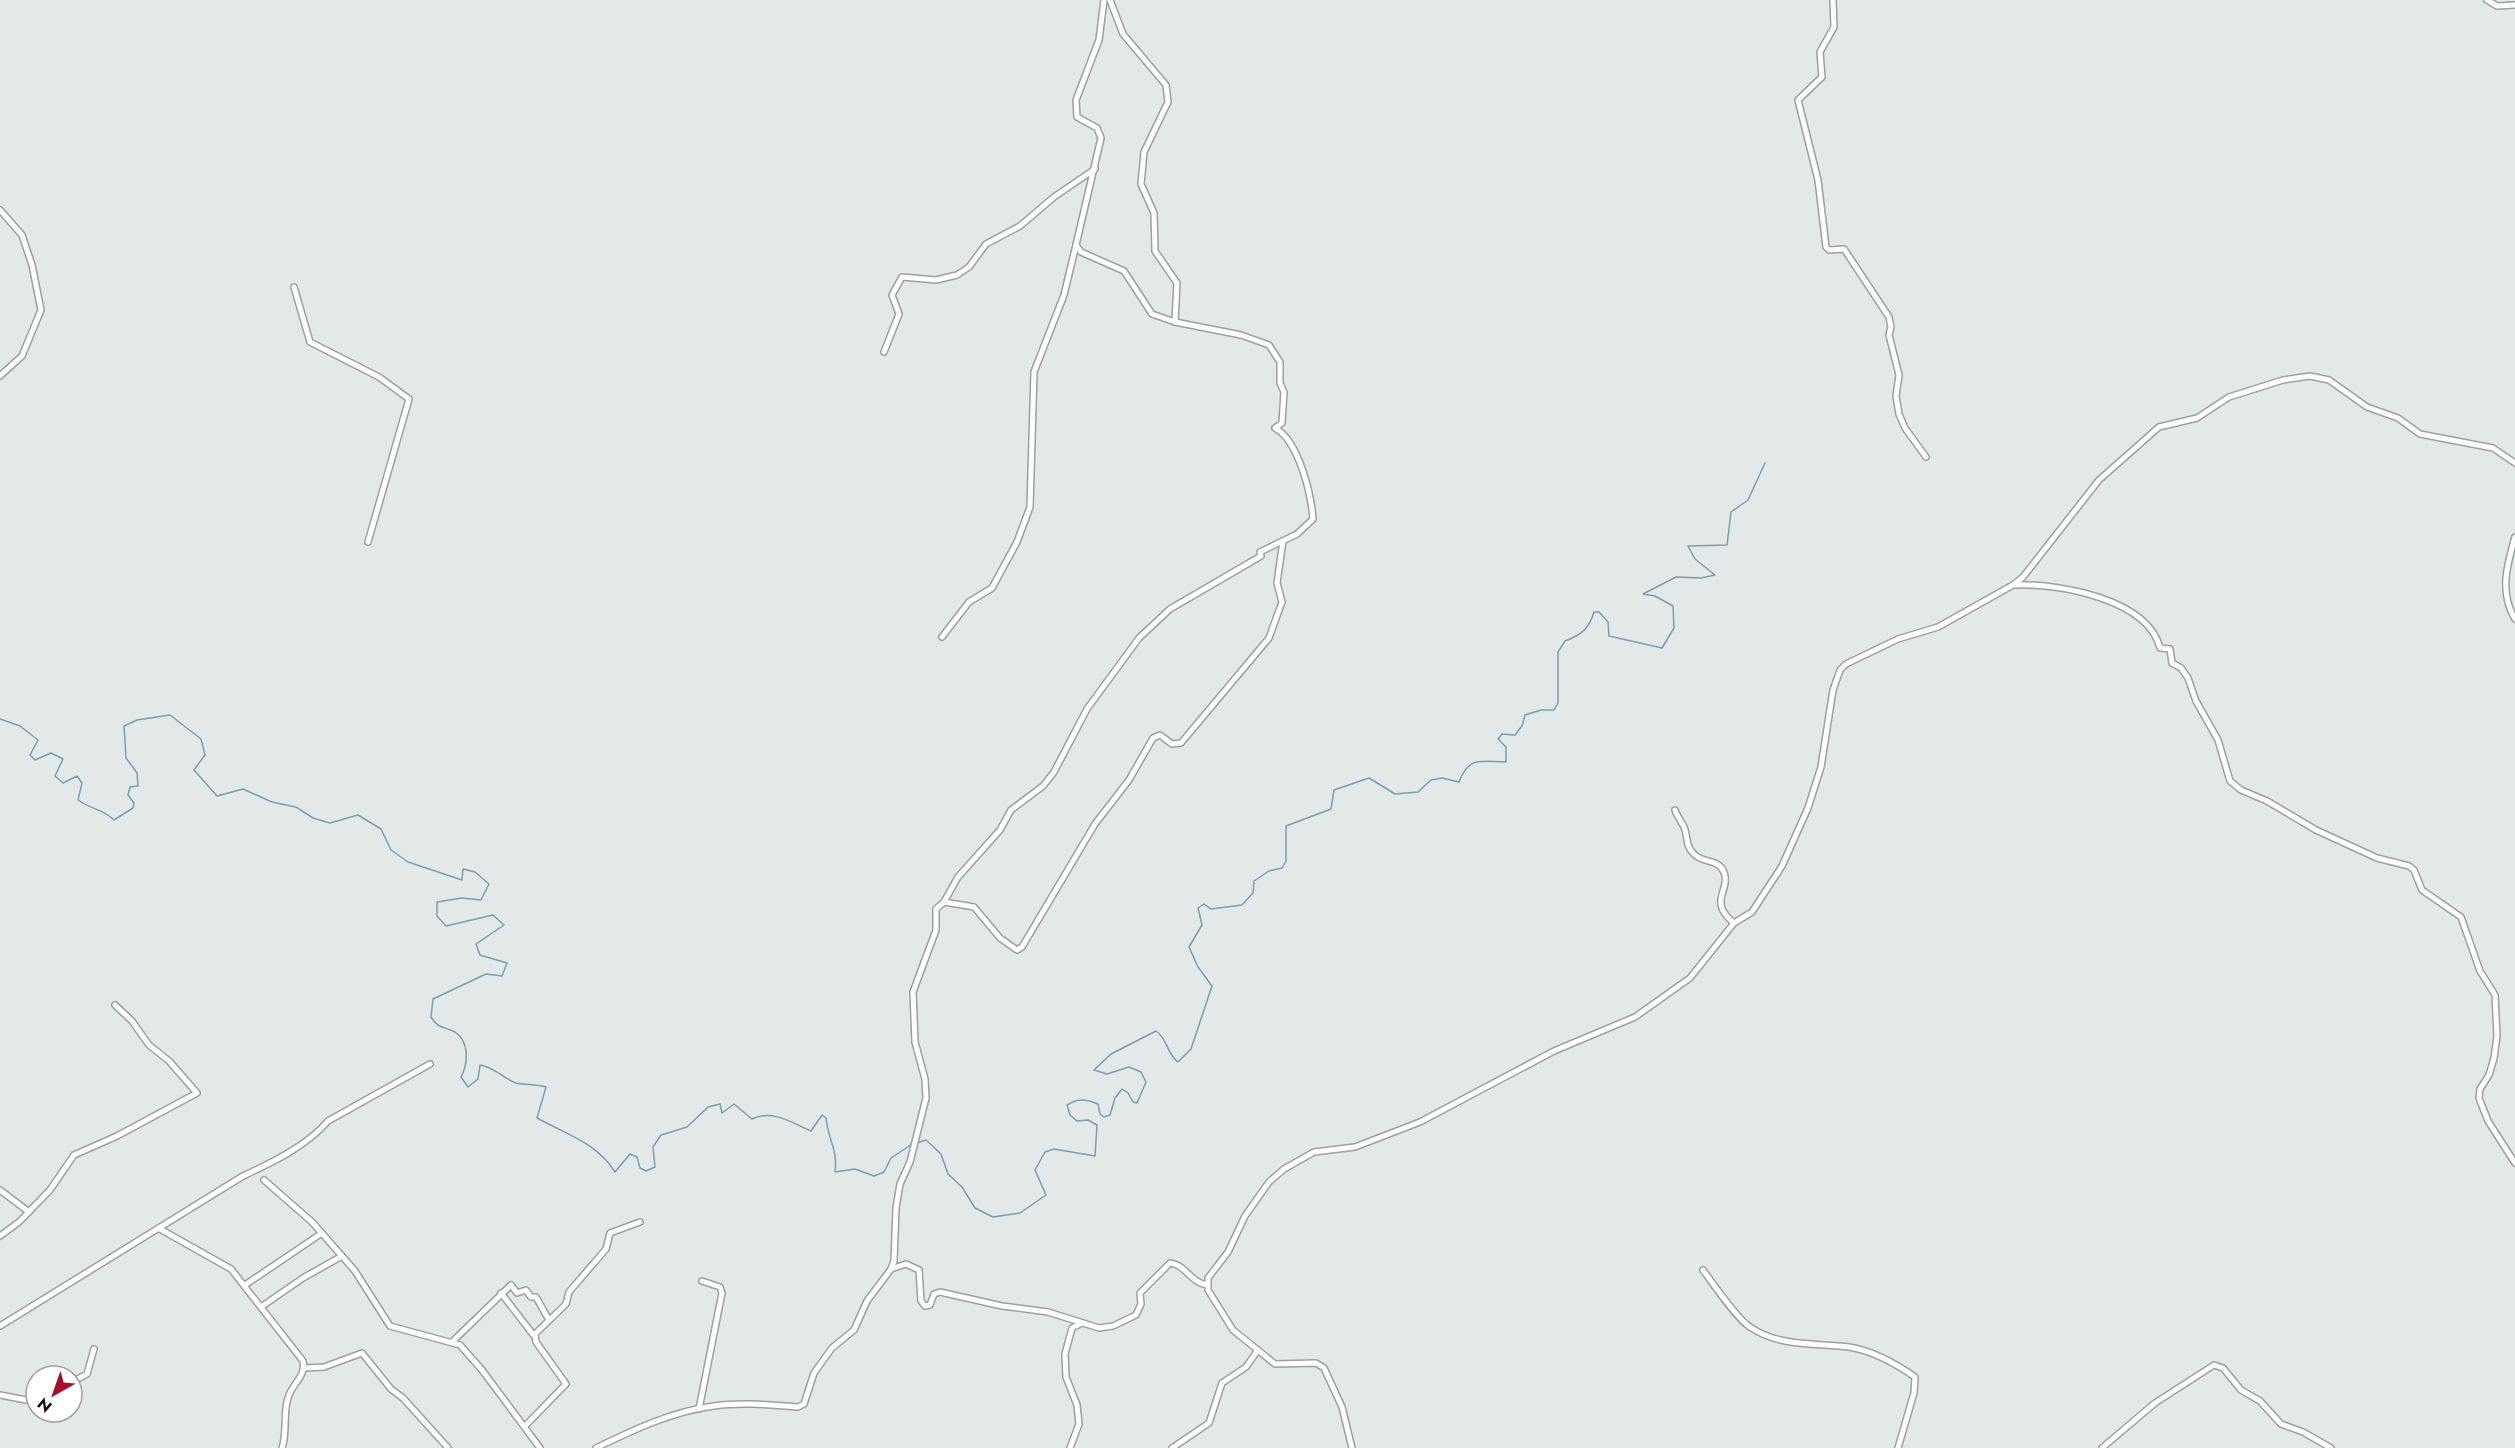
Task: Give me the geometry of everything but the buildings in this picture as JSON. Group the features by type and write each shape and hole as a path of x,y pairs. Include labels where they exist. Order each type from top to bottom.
{"street":[{"path":"942,637 969,602 992,588 1017,542 1030,507 1030,466 1035,415 1034,372 1064,295 1095,169 1101,134 1077,117 1075,107 1099,40 1104,0"},
{"path":"1110,0 1123,34 1166,85 1168,102 1144,152 1141,184 1154,213 1155,251 1177,283 1175,322"},
{"path":"1833,0 1834,27 1820,52 1822,77 1798,100 1819,185 1826,247 1829,250 1844,249 1889,317 1891,327 1889,335 1899,375 1896,396 1899,414 1905,428 1926,457"},
{"path":"2487,0 2497,6 2515,6"},
{"path":"884,352 898,318 899,310 892,296 902,277 936,280 957,275 969,267 986,244 1020,226 1054,197 1095,169"},
{"path":"0,210 22,235 32,265 40,310 22,356 0,376"},
{"path":"596,1448 605,1446 636,1429 699,1409 730,1405 803,1406 814,1373 832,1348 854,1330 867,1301 891,1269 894,1261 896,1208 900,1184 910,1162 926,1098 925,1079 915,1042 913,992 936,930 936,909 944,902 958,877 1000,830 1011,810 1043,786 1054,772 1087,709 1139,638 1170,609 1306,528 1313,517 1308,488 1294,452 1283,433 1275,429 1282,423 1284,398 1278,356 1269,345 1241,335 1175,322 1150,312 1121,269 1081,252 1076,245"},
{"path":"294,287 310,342 379,377 409,399 368,542"},
{"path":"1352,1448 1342,1407 1324,1368 1316,1363 1275,1364 1233,1330 1207,1285 1208,1278 1228,1252 1245,1216 1269,1182 1284,1169 1319,1150 1355,1147 1420,1122 1554,1051 1635,1017 1690,978 1734,923 1752,912 1782,866 1808,808 1821,767 1833,690 1840,670 1852,659 1880,650 1898,639 1938,627 2013,585 2023,577 2098,480 2159,427 2197,418 2229,397 2283,380 2310,376 2329,380 2367,407 2398,418 2420,434 2493,448 2515,463"},
{"path":"2515,537 2508,564 2505,594 2515,619"},
{"path":"944,902 974,907 1002,940 1017,950 1022,947 1081,847 1129,780 1153,738 1160,735 1172,744 1180,743 1269,638 1282,602 1276,583 1283,542"},
{"path":"2013,585 2033,585 2095,595 2131,613 2155,634 2162,650 2170,649 2172,663 2185,672 2196,701 2218,740 2230,781 2241,790 2276,806 2316,830 2377,858 2409,866 2414,870 2422,890 2430,898 2457,912 2468,934 2480,971 2495,995 2497,1036 2494,1058 2489,1075 2480,1089 2479,1098 2488,1121 2515,1163"},
{"path":"1675,810 1693,853 1701,859 1717,863 1722,869 1725,879 1721,905 1727,917 1734,923"},
{"path":"0,1236 29,1212 50,1190 75,1155 117,1136 197,1093 169,1061 149,1045 132,1022 115,1005"},
{"path":"0,1326 243,1176 282,1155 328,1121 430,1064"},
{"path":"264,1180 322,1233 342,1256 364,1283 390,1326 460,1345 471,1356 540,1448"},
{"path":"1,1193 29,1212"},
{"path":"535,1337 566,1305 569,1292 603,1254 610,1233 640,1222"},
{"path":"160,1228 217,1259 245,1285 303,1361 305,1368 287,1401 287,1429 282,1448"},
{"path":"245,1285 322,1233"},
{"path":"261,1307 342,1256"},
{"path":"891,1269 906,1263 919,1270 921,1301 925,1306 930,1305 934,1294 940,1292 1067,1317 1104,1328 1134,1317 1141,1304 1140,1293 1170,1263 1177,1264 1197,1282 1207,1285"},
{"path":"1703,1270 1742,1321 1751,1328 1804,1344 1850,1347 1876,1354 1915,1377 1914,1393 1898,1448"},
{"path":"699,1409 722,1293 720,1287 702,1281"},
{"path":"452,1342 511,1285 517,1293 528,1291 531,1297 536,1298 549,1320"},
{"path":"501,1293 535,1337 566,1384 525,1426"},
{"path":"1067,1317 1072,1328 1065,1354 1066,1377 1077,1406 1079,1424 1070,1448"},
{"path":"1072,1328 1084,1323"},
{"path":"84,1376 87,1374 94,1349"},
{"path":"1172,1448 1209,1423 1222,1383 1246,1367 1258,1350"},
{"path":"305,1368 324,1367 362,1353 386,1384 448,1448"},
{"path":"2102,1448 2155,1403 2214,1365 2223,1368 2241,1390 2260,1401 2281,1424 2302,1432 2331,1448"},
{"path":"0,1395 24,1400"}],"waterway":[{"path":"917,1143 926,1140 941,1154 948,1174 962,1187 975,1208 993,1217 1020,1213 1046,1195 1035,1170 1045,1152 1054,1149 1095,1156 1097,1125 1088,1120 1077,1121 1070,1115 1067,1105 1078,1100 1094,1102 1098,1104 1100,1114 1104,1117 1110,1115 1115,1098 1122,1089 1128,1093 1133,1102 1137,1103 1146,1082 1141,1072 1129,1067 1107,1074 1094,1070 1111,1054 1156,1031 1178,1062 1191,1049 1212,986 1198,967 1189,947 1202,925 1198,908 1204,904 1211,909 1242,905 1253,893 1254,881 1269,871 1282,868 1286,861 1286,826 1331,809 1334,790 1369,778 1395,794 1418,792 1431,780 1442,778 1459,782 1467,767 1477,762 1506,762 1506,747 1498,739 1502,734 1515,735 1522,726 1525,715 1541,710 1554,710 1558,703 1558,652 1565,641 1580,634 1587,627 1594,612 1599,612 1608,622 1609,636 1662,648 1674,628 1673,606 1655,596 1643,594 1676,577 1701,578 1715,575 1695,559 1688,546 1727,545 1731,512 1748,500 1765,463"},
{"path":"0,719 20,726 38,740 30,755 35,760 51,753 63,759 55,776 63,783 77,776 82,783 78,800 114,820 133,808 134,803 128,795 130,787 138,786 137,773 126,758 124,726 137,720 170,715 201,739 205,755 194,770 217,796 243,789 272,802 296,807 313,818 330,823 358,815 381,829 391,850 408,862 462,880 463,869 475,872 489,884 481,900 462,898 437,902 437,916 446,926 493,915 504,925 476,944 480,955 507,963 502,976 486,974 433,999 431,1017 439,1025 455,1032 463,1041 466,1060 461,1077 468,1087 478,1079 480,1065 516,1083 546,1087 537,1118 590,1146 608,1162 615,1172 630,1154 637,1157 640,1168 646,1171 655,1167 653,1147 661,1135 687,1127 708,1107 720,1104 722,1113 734,1104 752,1119 760,1116 775,1116 811,1131 822,1115 826,1118 834,1151 835,1172 855,1169 874,1176 884,1172 891,1158 912,1144"}]}
